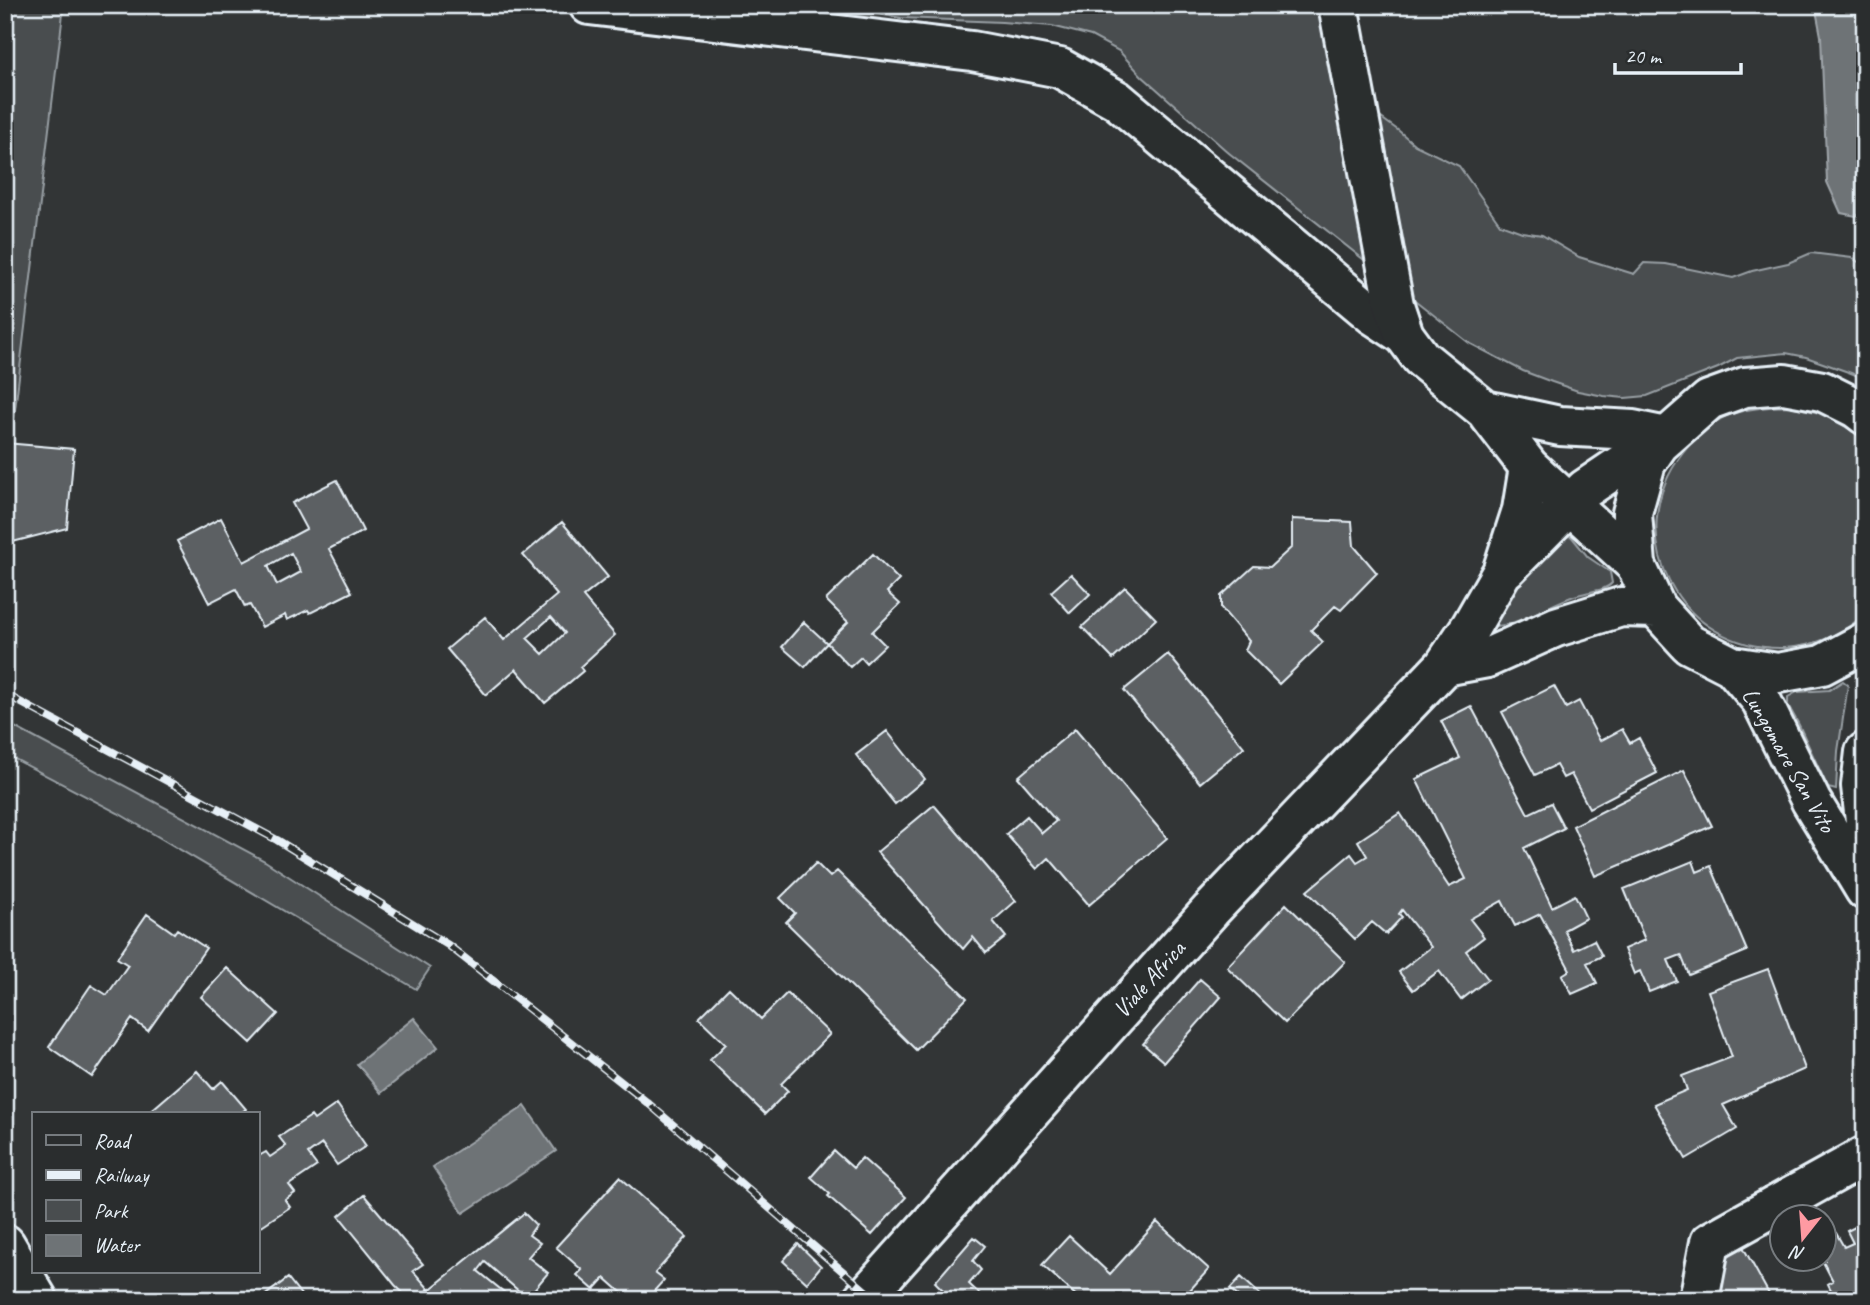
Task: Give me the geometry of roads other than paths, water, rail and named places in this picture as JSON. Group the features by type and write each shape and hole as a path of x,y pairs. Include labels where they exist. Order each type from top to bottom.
{"main road":[{"path":"589,5 972,51 1060,68 1116,100 1372,314 1404,335 1422,358 1485,410 1530,467 1636,565"},
{"path":"1338,5 1394,305 1404,335"},
{"path":"1865,415 1822,391 1784,384 1745,387 1709,400 1663,441 1646,463 1632,513 1636,565 1656,608 1689,643 1732,666 1778,673 1822,665 1865,642"},
{"path":"1485,410 1560,426 1633,430 1663,441"},
{"name":"Viale Africa","path":"1502,572 1586,489 1631,458 1663,441"},
{"name":"Viale Africa","path":"862,1300 1211,910 1444,666 1502,572 1522,510 1530,467"},
{"path":"1444,666 1487,658 1556,628 1621,607 1656,608"},
{"name":"Lungomare San Vito","path":"1732,666 1761,700 1811,802 1865,890"},
{"name":"Lungomare San Vito","path":"1865,752 1861,786 1865,821"},
{"path":"1699,1300 1710,1242 1865,1156"},
{"path":"5,1244 38,1300"}],"water":[{"path":"1815,5 1865,5 1865,211 1856,216 1841,213 1827,182 1821,36"},
{"path":"414,1018 438,1047 381,1093 357,1064"},
{"path":"525,1106 556,1151 463,1213 433,1167"}],"railway":[{"path":"5,694 277,840 448,945 649,1104 876,1300"}]}
